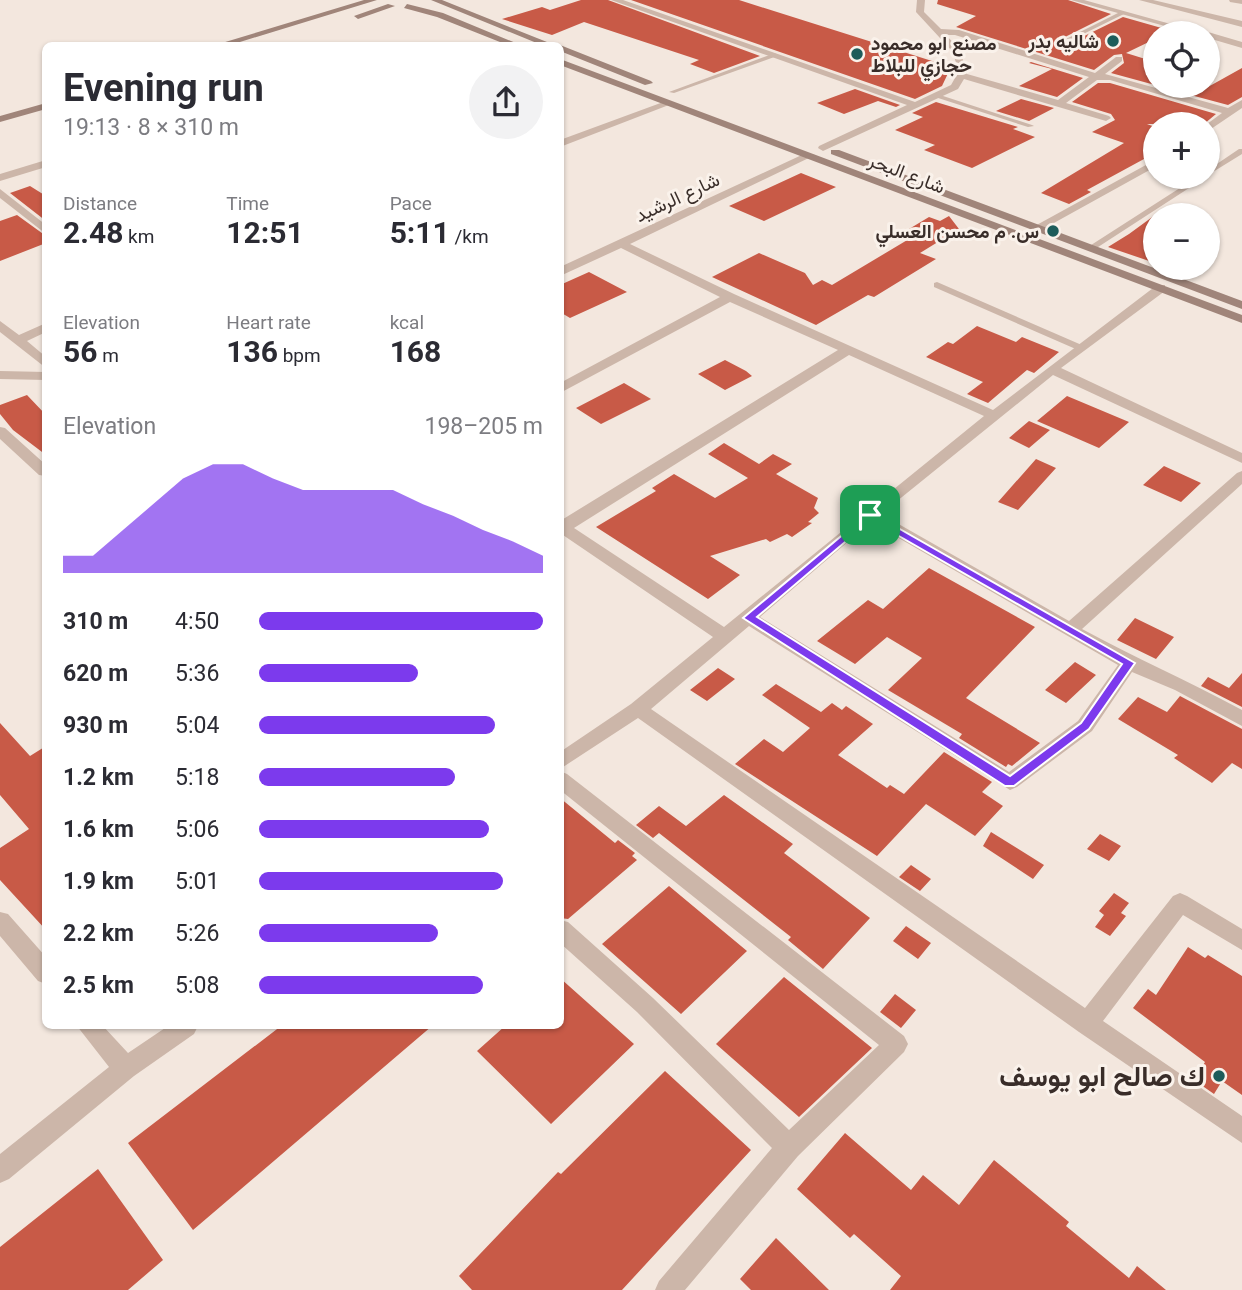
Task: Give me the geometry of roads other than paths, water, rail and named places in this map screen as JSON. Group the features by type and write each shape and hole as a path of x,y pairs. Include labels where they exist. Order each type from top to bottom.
{"main road":[{"path":"230,42 374,0 391,6"},
{"path":"349,19 391,6 407,6 433,0 542,42"},
{"path":"407,6 440,15 509,42"},
{"path":"264,42 337,22"},
{"name":"شارع البحر","path":"564,50 671,97 710,106"},
{"name":"شارع البحر","path":"564,63 671,97 811,149 933,202 1242,319"},
{"path":"0,119 42,107"},
{"name":"شارع البحر","path":"811,149 823,148 1242,304"},
{"path":"933,202 947,193"}],"street":[{"path":"615,0 915,105"},
{"path":"823,148 955,87 962,75 956,50 920,12 921,0"},
{"path":"1075,0 1153,21"},
{"path":"1143,0 1242,24"},
{"path":"1233,0 1242,2"},
{"path":"939,32 956,32 1098,76 1111,77 1230,112"},
{"path":"1220,39 1242,45"},
{"path":"1059,104 1119,59"},
{"path":"962,75 1106,118"},
{"path":"564,142 671,97"},
{"path":"1220,119 1242,103"},
{"name":"شارع الرشيد","path":"564,270 811,149"},
{"path":"0,178 42,164"},
{"path":"1039,227 1143,170"},
{"path":"0,192 42,228"},
{"path":"622,244 730,297 995,416"},
{"path":"564,759 638,709 723,635 749,618 870,515 1052,369 1161,288"},
{"path":"564,387 730,297"},
{"path":"0,325 42,360"},
{"path":"18,340 42,329"},
{"path":"564,525 848,350"},
{"path":"1052,369 1242,459"},
{"path":"0,375 42,376"},
{"path":"0,431 42,470"},
{"path":"1070,630 1242,475"},
{"path":"870,515 1129,663 1181,685 1242,719"},
{"path":"564,529 723,635"},
{"path":"749,618 1010,782 1085,726 1129,663"},
{"path":"638,709 1242,1131"},
{"path":"564,782 896,1044 789,1147 668,1290"},
{"path":"1087,1024 1180,902 1242,940"},
{"path":"0,921 42,969"},
{"path":"564,933 645,1005 789,1147"},
{"path":"92,1029 126,1068"},
{"path":"0,1170 126,1068 182,1029"}],"lane":[{"path":"1065,41 1122,13"},
{"path":"671,97 775,55"},
{"path":"936,96 1030,126"},
{"path":"1220,166 1242,152"},
{"path":"1092,247 1183,189"},
{"path":"937,285 1081,348"}],"place":[{"name":"شاليه بدر","path":"1113,41"},
{"name":"مصنع ابو محمود حجازي للبلاط","path":"857,54"},
{"name":"س. م محسن العسلي","path":"1053,231"},
{"name":"ك صالح ابو يوسف","path":"1219,1076"}]}
